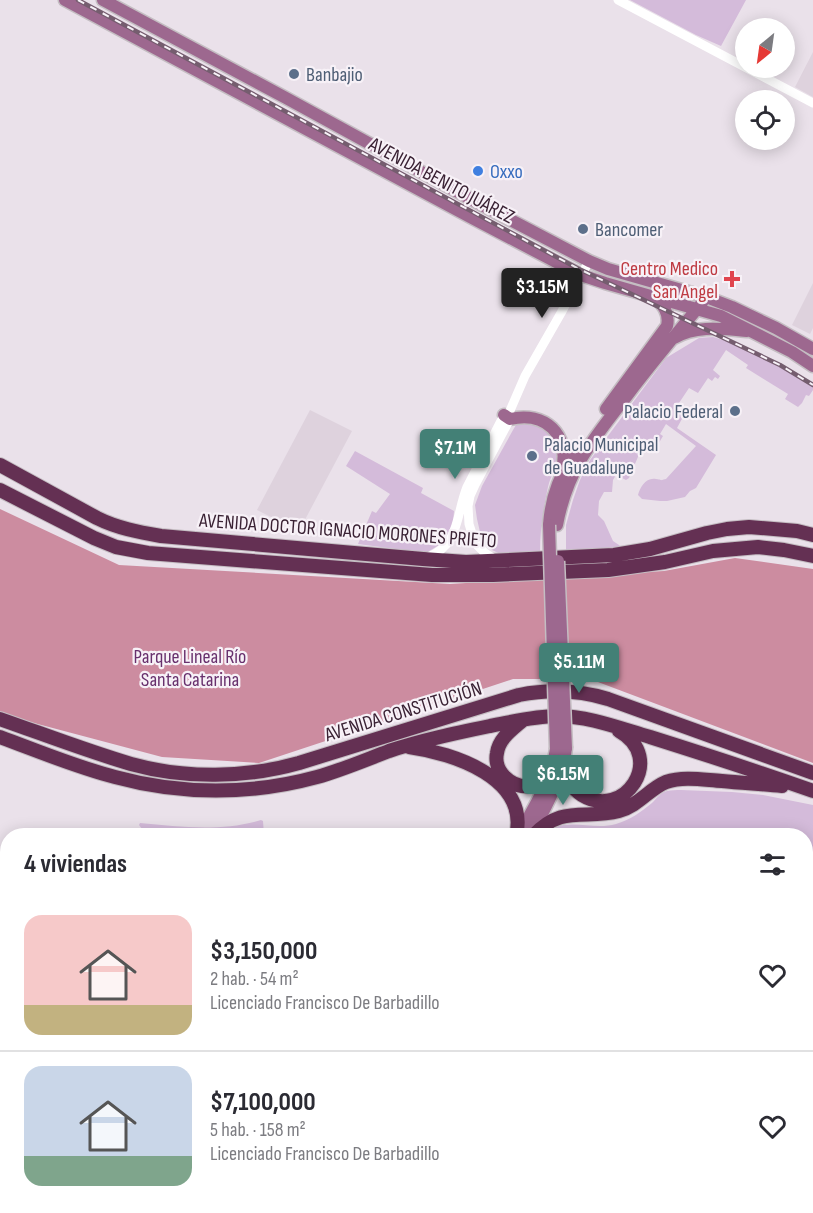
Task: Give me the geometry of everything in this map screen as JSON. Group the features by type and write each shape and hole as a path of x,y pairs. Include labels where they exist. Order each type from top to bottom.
{"highway":[{"name":"AVENIDA DOCTOR IGNACIO MORONES PRIETO","path":"0,465 97,518 131,531 160,536 423,559 501,562 614,555 650,549 706,533 749,527 797,531 813,535"},
{"path":"0,481 63,522"},
{"name":"AVENIDA DOCTOR IGNACIO MORONES PRIETO","path":"0,490 94,538 116,547 148,553 432,575 608,570 665,562 713,551 758,547 813,556"},
{"name":"AVENIDA CONSTITUCIÓN","path":"0,719 140,766 191,773 242,773 299,763 519,695 544,691 569,691 608,699 813,773"},
{"name":"AVENIDA CONSTITUCIÓN","path":"0,737 116,777 171,788 208,790 263,788 299,781 335,772 404,746 454,733 523,720 568,717 607,724 807,789"},
{"path":"523,720 499,746 496,755 500,771 510,781 524,786 536,784 550,775"},
{"path":"564,764 566,776 581,795 599,801 611,800 627,792 638,776 639,751 632,740 607,724"},
{"path":"404,746 446,754 472,766 499,783 511,797 516,810 518,828"},
{"path":"541,828 558,817 621,811 658,786 678,780 692,779 807,789"}],"main road":[{"name":"AVENIDA BENITO JUÁREZ","path":"64,0 581,275 721,316 792,352 813,366"},
{"name":"AVENIDA BENITO JUÁREZ","path":"102,0 588,261 732,307 758,318 813,349"},
{"path":"679,290 684,305 681,326"},
{"path":"536,828 564,764 561,749 552,502 569,462 667,326 666,312 653,296"},
{"path":"553,525 579,460 666,345 706,297"},
{"path":"666,345 679,335 697,329 753,331"},
{"path":"508,416 535,418 555,431 564,448 561,477"},
{"path":"522,828 544,790 561,749"}],"street":[{"path":"618,0 813,103"},
{"path":"501,562 485,553 475,543 468,512 470,496 525,376 588,261"},
{"path":"423,559 440,552 450,541 467,487 508,416"}],"shaded area":[{"path":"630,0 746,0 721,46"},
{"path":"813,52 813,97 795,87"},
{"path":"813,283 813,328 810,334 792,325"},
{"path":"713,337 730,342 813,383 813,390 809,396 806,395 798,407 785,399 788,394 746,368 748,365 726,350 713,370 720,376 718,379 715,377 712,381 708,378 698,393 689,388 675,409 684,415 677,428 716,455 696,488 685,497 667,501 642,499 638,495 646,481 666,479 696,446 666,424 660,434 663,436 653,453 643,445 629,478 626,480 616,475 612,492 604,492 599,501 598,515 604,521 613,541 623,550 566,553 566,525 580,480 590,460 666,358 699,338"},
{"path":"310,410 352,431 299,531 257,510"},
{"path":"524,422 540,427 551,436 556,446 556,463 548,485 541,528 540,553 505,556 486,545 480,532 475,505 482,486 513,430 516,425"},
{"path":"355,451 423,488 421,493 454,511 453,523 444,542 426,553 358,544 372,511 376,513 390,494 346,466"},
{"name":"Parque Lineal Río Santa Catarina","path":"0,509 119,565 450,584 664,571 735,558 813,569 813,763 590,679 513,679 259,763 162,757 0,714"},
{"path":"670,790 763,795 813,805 813,828 555,827 570,824 608,826 616,824 639,813 660,794"},
{"path":"261,820 264,828 141,828 139,825 140,823 216,827"}],"railway":[{"path":"78,0 577,268 780,365 813,385"}],"place":[{"name":"Banbajio","path":"294,74"},
{"name":"Oxxo","path":"478,171"},
{"name":"Bancomer","path":"583,229"},
{"name":"Centro Medico San Angel","path":"732,279"},
{"name":"Palacio Federal","path":"735,411"},
{"name":"Palacio Municipal de Guadalupe","path":"532,456"}]}
